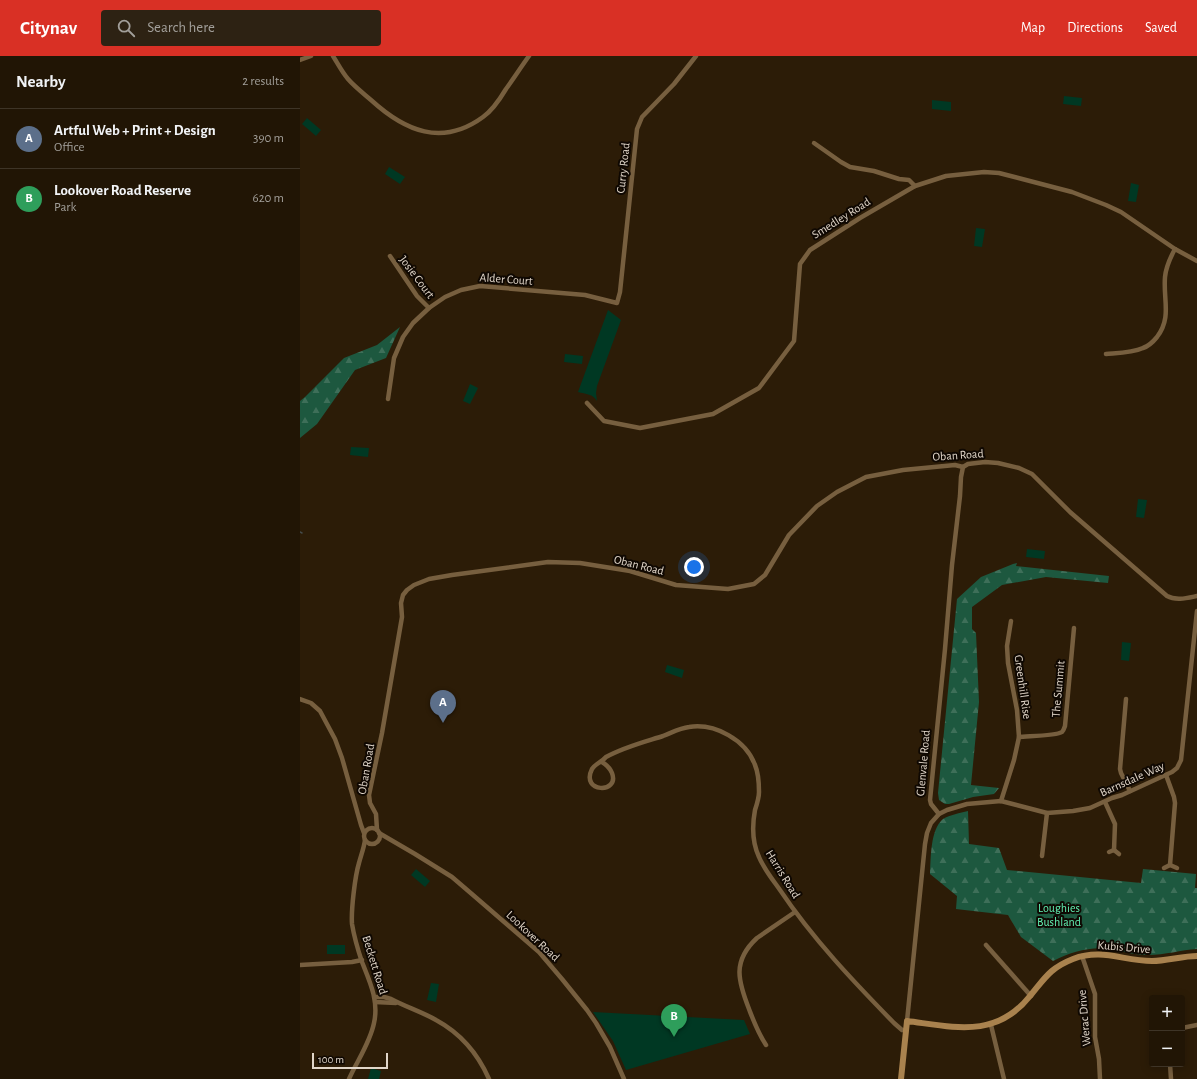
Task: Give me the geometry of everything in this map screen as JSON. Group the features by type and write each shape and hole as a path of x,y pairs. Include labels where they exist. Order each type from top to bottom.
{"street":[{"path":"300,60 311,56"},
{"path":"333,56 350,82 388,115 409,127 434,133 458,130 467,127 484,116 498,100 529,56"},
{"name":"Curry Road","path":"616,303 620,292 637,129 642,117 674,84 696,56"},
{"path":"814,143 850,168 874,171 899,179 909,180 915,186"},
{"name":"Smedley Road","path":"587,403 604,421 640,428 712,414 759,388 794,341 800,264 810,250 860,218 915,186 946,176 984,172 999,173 1072,192 1121,212 1175,249 1197,261"},
{"path":"1106,354 1142,349 1152,343 1161,332 1166,314 1165,277 1170,258 1175,249"},
{"name":"Josie Court","path":"390,256 417,296 430,308"},
{"name":"Alder Court","path":"388,399 394,358 400,344 413,323 445,297 461,290 480,286 584,295 616,303"},
{"name":"Oban Road","path":"375,830 377,818 370,803 369,795 382,733 402,617 401,603 403,595 414,584 429,579 548,562 580,563 630,571 676,585 728,589 754,584 765,575 789,535 817,506 838,492 866,477 903,470 955,464 963,467 968,464 985,462 1019,468 1032,474 1070,512 1167,596 1176,599 1197,597"},
{"name":"Glenvale Road","path":"939,814 931,804 930,800 946,642 952,565 963,467"},
{"name":"Barnsdale Way","path":"939,814 967,804 1001,801 1047,813 1073,812 1090,808 1105,802 1166,775 1177,768 1182,760 1197,611"},
{"name":"Greenhill Rise","path":"1001,801 1014,760 1019,737 1018,710 1008,663 1007,646 1011,621"},
{"name":"The Summit","path":"1019,737 1055,734 1061,733 1064,730 1074,628"},
{"path":"300,699 311,703 320,711 335,739 342,758 366,840 370,843 375,842 378,839 375,830 364,833"},
{"path":"1126,699 1120,773 1130,791"},
{"name":"Harris Road","path":"602,762 609,767 613,776 612,781 610,785 602,788 596,788 590,777 594,767 611,754 688,727 701,727 717,730 733,738 747,751 755,765 759,792 753,825 754,843 759,858 795,912 832,957 894,1023 902,1030 906,1030"},
{"path":"1166,775 1175,803 1170,865"},
{"path":"1105,802 1115,824 1111,851 1119,854"},
{"path":"1042,858 1047,813"},
{"path":"901,1079 927,833 931,823 939,814"},
{"name":"Lookover Road","path":"361,825 375,830 452,877 539,952 576,996 596,1023 607,1041 624,1079"},
{"name":"Lookover Road","path":"378,839 391,840"},
{"name":"Beckett Road","path":"363,853 366,840"},
{"name":"Beckett Road","path":"349,1079 373,1028 375,1016 375,999 362,960 354,929 352,914 358,864 370,843"},
{"path":"1164,868 1170,865 1177,868"},
{"path":"766,1045 759,1035 743,995 740,982 740,969 746,951 752,943 795,912"},
{"path":"986,945 1031,996"},
{"name":"Kubis Drive","path":"907,1021 960,1027 991,1025 1009,1016 1020,1008 1048,974 1064,963 1082,956 1095,954 1153,961 1197,956"},
{"name":"Werac Drive","path":"1082,956 1095,994 1095,1037 1099,1059 1100,1079"},
{"path":"300,965 362,960"},
{"path":"375,999 387,997 436,1020 459,1036 481,1063 489,1079"},
{"path":"991,1025 1004,1079"},
{"path":"1185,1027 1197,1025"},
{"path":"1170,1067 1171,1079"}],"green space":[{"path":"1064,96 1082,98 1081,106 1063,104"},
{"path":"932,100 951,102 951,111 932,109"},
{"path":"307,118 321,130 316,136 302,124"},
{"path":"389,167 405,177 400,184 385,174"},
{"path":"1131,183 1139,185 1136,202 1128,201"},
{"path":"976,228 985,229 982,247 974,246"},
{"path":"608,310 621,320 597,386 597,401 591,396 578,392"},
{"path":"400,327 386,358 355,370 317,424 300,438 300,401 344,358 377,345"},
{"path":"565,354 583,356 582,364 564,362"},
{"path":"470,384 478,388 470,404 463,401"},
{"path":"351,447 369,448 368,457 350,455"},
{"path":"1138,499 1147,500 1144,518 1136,517"},
{"path":"1027,549 1045,551 1044,559 1026,557"},
{"path":"1017,563 1016,566 1109,576 1108,583 1046,577 1002,585 972,607 972,629 976,633 979,702 971,785 999,788 994,794 973,797 945,804 939,800 938,793 957,599 981,577"},
{"path":"1122,642 1131,643 1129,661 1121,660"},
{"path":"667,665 684,670 682,678 665,672"},
{"name":"Loughies Bushland","path":"968,811 969,844 999,848 1007,870 1141,883 1143,869 1196,874 1197,949 1148,955 1097,948 1067,954 1053,961 1021,937 1008,915 956,909 957,896 930,874 931,852 933,837 943,819"},
{"path":"416,869 430,881 425,887 411,875"},
{"path":"327,945 345,945 345,954 327,954"},
{"path":"431,983 439,984 436,1002 427,1000"},
{"path":"593,1012 744,1020 750,1034 626,1070 613,1041"},
{"path":"371,1068 381,1071 379,1079 368,1079"}],"place":[{"name":"Artful Web + Print + Design","path":"443,723"},
{"name":"Lookover Road Reserve","path":"674,1037"}]}
